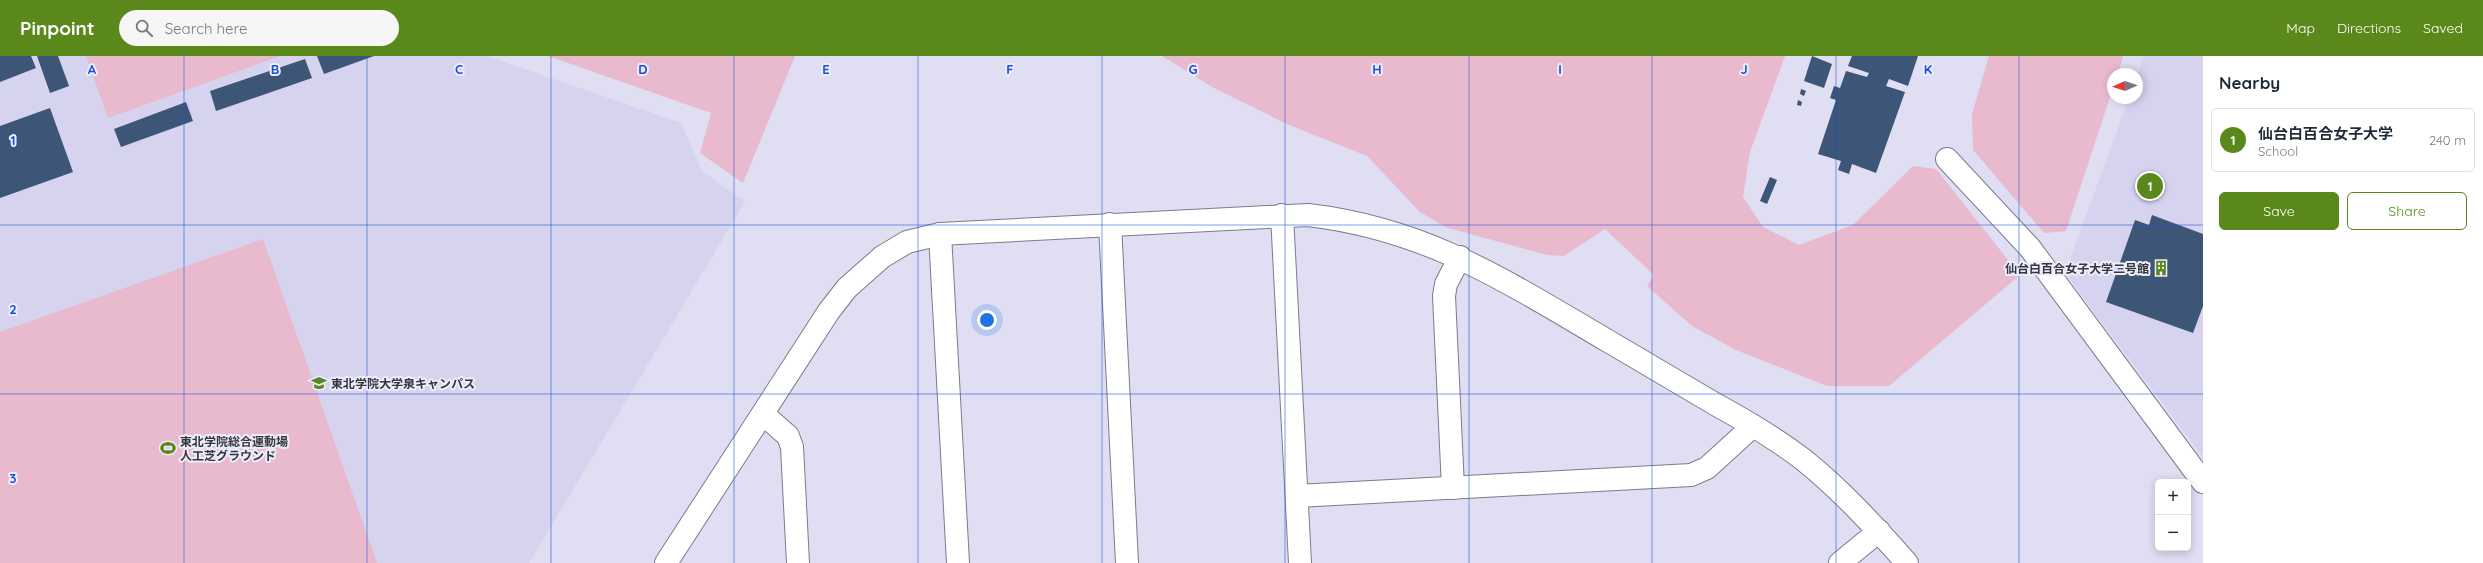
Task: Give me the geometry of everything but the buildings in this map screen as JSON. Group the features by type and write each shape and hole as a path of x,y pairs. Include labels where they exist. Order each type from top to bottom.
{"street":[{"path":"1947,159 2030,248 2203,482"},
{"path":"1282,215 1300,563"},
{"path":"666,563 829,312 864,271 882,257 907,242 940,234 1282,215 1308,215 1367,224 1400,234 1460,257 1754,426 1804,460 1840,491 1879,531 1907,563"},
{"path":"1110,224 1127,563"},
{"path":"940,234 958,563"},
{"path":"1453,488 1444,296 1446,284 1460,257"},
{"path":"763,414 788,436 792,447 798,563"},
{"path":"1297,496 1691,475 1707,468 1754,426"},
{"path":"1840,563 1879,531"}],"shaded area":[{"name":"東北学院大学泉キャンパス","path":"0,56 487,56 681,123 701,170 745,202 529,563 0,563"},
{"path":"86,56 280,56 108,118"},
{"path":"548,56 795,56 743,183 700,153 711,113"},
{"path":"1162,56 1785,56 1750,152 1743,197 1763,227 1799,245 1853,225 1913,166 1936,169 2020,275 1889,386 1827,386 1736,350 1692,326 1647,286 1654,275 1605,229 1564,256 1547,255 1445,227 1420,212 1367,156 1289,125 1214,88"},
{"path":"1989,56 2123,56 2120,68 2107,68 2108,104 2066,231 2044,233 1973,150 1972,114"},
{"path":"2144,56 2203,56 2203,457 2065,273 2127,104 2143,104 2143,68 2140,68"},
{"name":"東北学院総合運動場 人工芝グラウンド","path":"263,239 377,563 0,563 0,332"}],"place":[{"name":"仙台白百合女子大学","path":"2150,186"},
{"name":"仙台白百合女子大学二号館","path":"2161,268"},
{"name":"東北学院大学泉キャンパス","path":"319,383"},
{"name":"東北学院総合運動場 人工芝グラウンド","path":"168,448"}]}
